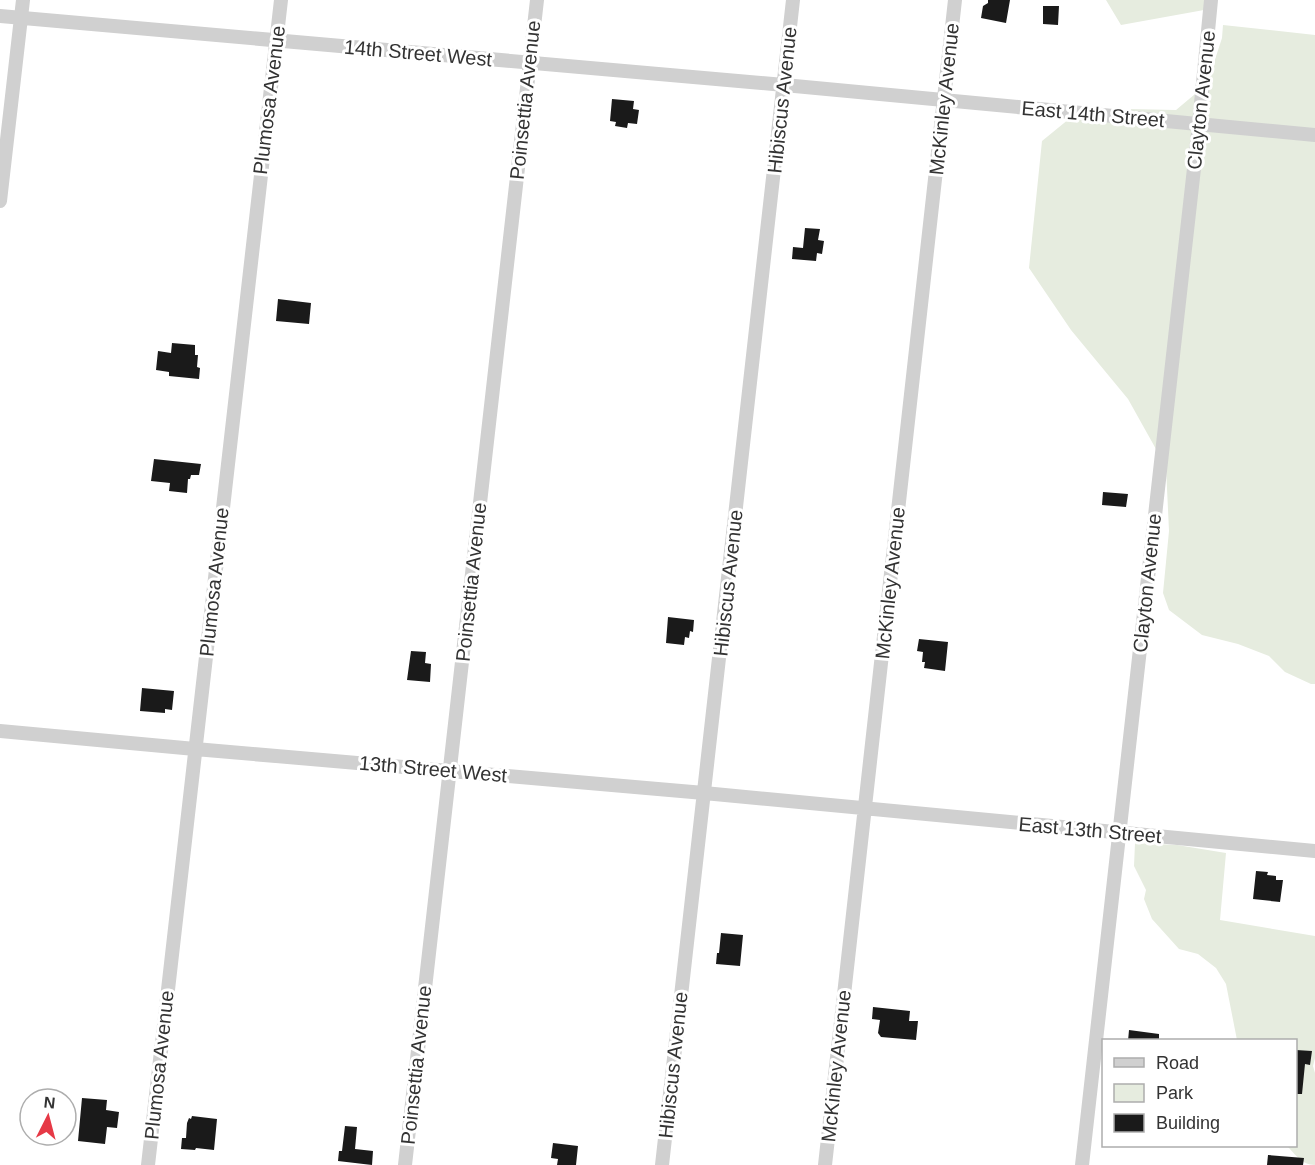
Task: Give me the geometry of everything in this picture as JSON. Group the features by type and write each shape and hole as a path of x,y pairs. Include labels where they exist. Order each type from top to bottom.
{"street":[{"path":"0,201 23,0"},
{"name":"Plumosa Avenue","path":"148,1165 281,0"},
{"name":"Poinsettia Avenue","path":"405,1165 537,0"},
{"name":"Hibiscus Avenue","path":"662,1165 794,0"},
{"name":"McKinley Avenue","path":"825,1165 955,0"},
{"name":"Clayton Avenue","path":"1082,1165 1211,0"},
{"name":"14th Street West","path":"0,16 944,100"},
{"name":"East 14th Street","path":"944,100 1315,135"},
{"name":"13th Street West","path":"0,731 865,809"},
{"name":"East 13th Street","path":"865,809 1315,851"}],"green space":[{"path":"1106,0 1217,0 1215,8 1121,25"},
{"path":"1223,25 1315,35 1315,684 1285,672 1269,656 1238,644 1202,635 1169,610 1163,593 1169,531 1166,467 1128,399 1071,330 1029,268 1042,141 1080,110 1176,110 1207,84 1222,38"},
{"path":"1135,843 1177,845 1226,853 1220,920 1315,936 1315,1058 1313,1066 1315,1073 1315,1165 1303,1161 1288,1147 1297,1147 1297,1039 1237,1039 1226,984 1216,968 1198,954 1179,949 1152,919 1144,899 1146,890 1134,866"}],"building":[{"path":"988,0 1010,0 1006,23 981,18 983,6 988,3"},
{"path":"1043,6 1059,6 1058,25 1043,24"},
{"path":"612,99 634,101 633,109 639,110 637,124 628,123 627,128 615,126 616,122 610,121"},
{"path":"805,228 820,229 818,240 824,241 822,254 817,253 816,261 792,259 793,247 803,248"},
{"path":"278,299 311,303 309,324 276,321"},
{"path":"172,343 195,345 195,355 198,355 197,367 200,368 199,379 169,376 169,372 156,370 158,351 171,353"},
{"path":"154,459 201,464 199,475 191,475 188,479 187,493 169,491 170,483 151,481"},
{"path":"1103,492 1128,494 1126,507 1102,505"},
{"path":"668,617 694,620 693,632 690,631 689,638 685,637 684,645 666,643"},
{"path":"919,639 948,642 945,671 924,668 923,652 917,651"},
{"path":"411,651 426,652 425,663 431,664 430,682 407,680"},
{"path":"142,688 174,691 172,710 165,709 165,713 140,711"},
{"path":"1256,871 1268,872 1267,875 1276,876 1276,880 1283,880 1280,902 1253,899"},
{"path":"721,933 743,935 740,966 716,964"},
{"path":"873,1007 910,1011 909,1021 918,1021 916,1040 881,1037 878,1033 880,1020 872,1019"},
{"path":"1129,1030 1159,1034 1159,1039 1128,1039"},
{"path":"1297,1050 1312,1051 1310,1065 1305,1064 1302,1094 1297,1094"},
{"path":"82,1098 107,1100 106,1110 119,1112 117,1128 107,1127 105,1144 78,1141"},
{"path":"192,1116 217,1119 214,1150 181,1149 182,1138 186,1138 187,1123"},
{"path":"345,1126 357,1127 355,1149 373,1151 372,1165 338,1161 339,1151 342,1151"},
{"path":"553,1143 578,1146 576,1165 557,1165 558,1159 551,1158"},
{"path":"1268,1155 1304,1158 1303,1165 1267,1165"}]}
